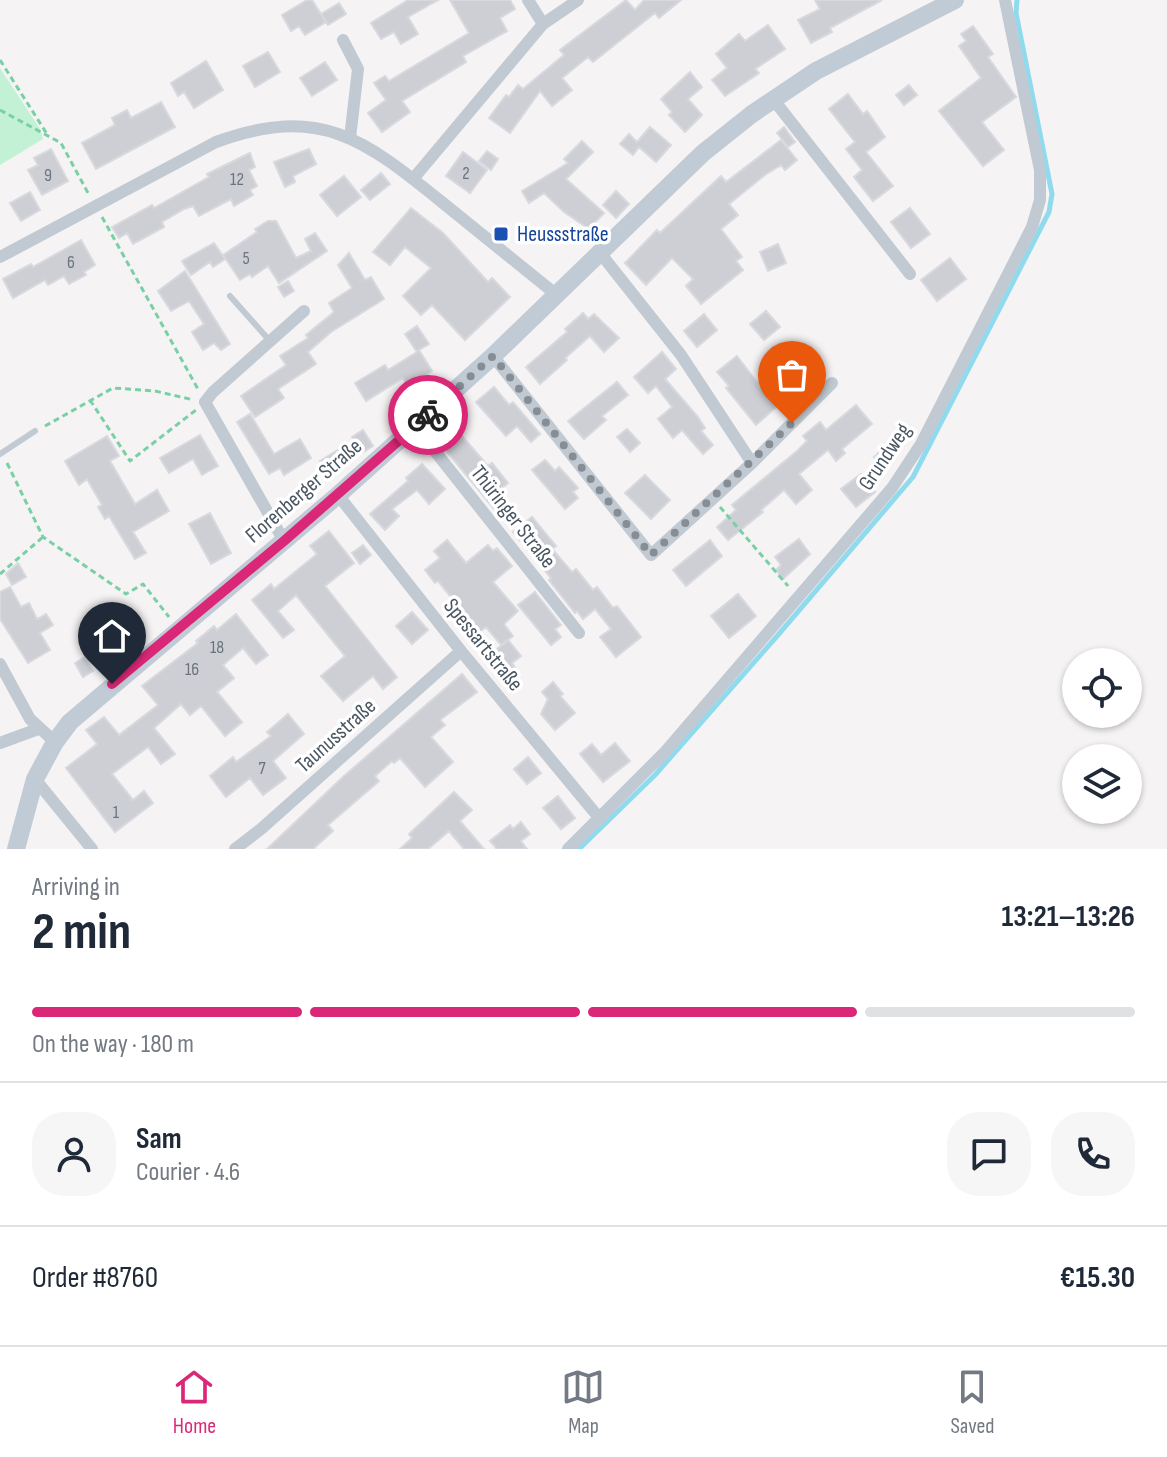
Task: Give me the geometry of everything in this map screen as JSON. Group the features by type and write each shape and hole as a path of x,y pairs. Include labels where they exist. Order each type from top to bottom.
{"street":[{"path":"528,0 543,24"},
{"path":"413,179 543,24 578,0"},
{"name":"Florenberger Straße","path":"16,849 35,779 55,742 84,708 338,495 415,426 558,296 703,153 773,99 816,71 955,0"},
{"name":"Grundweg","path":"568,849 666,751 799,599 892,488 921,444 1037,214 1040,170 1005,0"},
{"path":"343,40 358,69 350,138"},
{"path":"773,99 910,274"},
{"path":"0,257 216,142 248,131 299,126 324,129 370,147 558,296"},
{"path":"601,254 681,355 752,463"},
{"path":"284,541 205,402 304,311"},
{"path":"493,356 651,555 752,463 832,383"},
{"name":"Thüringer Straße","path":"415,426 579,633"},
{"name":"Spessartstraße","path":"338,495 461,651 600,819"},
{"name":"Taunusstraße","path":"235,849 461,651"},
{"path":"0,664 38,729 55,742"},
{"path":"0,743 38,729"},
{"path":"35,779 92,849"}],"lane":[{"path":"230,296 269,340"},
{"path":"1,453 35,431"}],"path":[{"path":"0,60 48,136"},
{"path":"0,110 61,143 205,402"},
{"path":"35,431 113,388 155,391 205,402"},
{"path":"89,399 130,461 205,402"},
{"path":"1,453 43,537 126,594 143,584 179,630"},
{"path":"713,498 799,599"},
{"path":"0,574 43,537"}],"green space":[{"path":"0,68 40,129 43,139 0,165"}],"building":[{"path":"312,0 326,22 305,35 299,26 291,31 282,15"},
{"path":"408,0 438,0 408,17 418,34 401,44 394,32 381,39 371,23"},
{"path":"450,0 510,0 515,9 500,18 507,31 463,56 466,62 402,101 410,112 382,132 368,113 386,100 374,83 385,76 389,81 469,33"},
{"path":"626,0 635,10 644,0 681,0 659,18 655,13 593,62 588,57 562,78 572,90 552,106 540,91 510,133 489,118 506,95 509,97 518,85 523,89 564,55 560,50"},
{"path":"815,0 882,0 830,28 832,32 811,43 798,20 820,9"},
{"path":"339,3 346,14 328,25 321,14"},
{"path":"768,25 785,49 755,69 759,73 725,96 712,80 727,68 716,54 739,34 745,41"},
{"path":"973,26 993,54 988,57 1016,97 982,122 1004,150 983,166 939,111 981,78 959,46 966,41 961,34"},
{"path":"268,52 280,72 255,87 243,66"},
{"path":"206,61 223,90 194,108 184,92 178,96 171,83"},
{"path":"325,62 337,80 312,96 300,78"},
{"path":"690,72 702,87 688,99 702,115 685,132 669,115 672,112 661,99"},
{"path":"909,85 917,95 904,105 896,95"},
{"path":"848,94 863,114 867,111 885,137 866,152 893,186 873,201 854,177 862,170 846,149 855,142 829,109"},
{"path":"161,102 175,127 96,169 82,143 115,125 112,118 127,110 131,118"},
{"path":"650,127 671,145 656,162 639,147 633,155 620,144 629,134 637,142"},
{"path":"784,127 795,142 788,147 777,133"},
{"path":"781,140 797,160 785,170 781,165 765,175 729,204 738,215 721,229 742,257 736,261 743,270 701,304 686,286 693,279 672,258 646,285 625,263 657,230 660,233 721,176 726,182"},
{"path":"582,141 593,152 566,179 604,213 589,229 544,193 529,203 522,191 568,163 564,159"},
{"path":"51,149 68,181 42,195 28,170 38,165 34,158"},
{"path":"309,149 316,164 293,176 295,182 285,187 274,162"},
{"path":"487,151 498,159 491,170 479,161"},
{"path":"463,152 487,170 470,193 446,176"},
{"path":"250,153 255,167 249,170 257,186 250,190 253,195 234,206 231,199 199,216 193,206 184,209 162,222 164,227 133,244 127,233 119,238 112,227 152,205 154,208 209,177 207,174"},
{"path":"381,173 390,184 370,200 361,190"},
{"path":"344,176 361,197 337,216 320,195"},
{"path":"616,191 629,204 616,218 603,205"},
{"path":"30,192 40,210 21,221 10,203"},
{"path":"411,208 443,233 488,282 492,278 510,297 465,340 432,305 421,315 403,296 431,268 405,247 390,265 373,252"},
{"path":"910,208 930,234 911,248 891,222"},
{"path":"268,221 276,221 296,258 311,251 305,239 315,233 327,251 279,283 268,266 252,277 250,274 240,280 223,255"},
{"path":"81,240 95,265 84,272 86,275 69,284 64,276 48,285 45,280 13,298 3,279 31,264 33,267"},
{"path":"214,243 225,259 213,267 210,262 191,275 182,261"},
{"path":"778,244 786,263 768,271 760,252"},
{"path":"349,253 365,280 371,277 384,299 331,332 308,352 316,364 278,389 284,398 255,417 241,396 286,365 280,356 308,338 306,335 334,312 329,303 352,288 338,265"},
{"path":"950,258 966,279 937,301 921,280"},
{"path":"185,271 230,344 221,350 214,343 203,350 192,332 204,324 189,301 171,311 158,291"},
{"path":"288,281 294,291 284,297 278,287"},
{"path":"766,311 780,327 764,340 750,324"},
{"path":"583,313 588,319 594,314 619,338 604,352 590,336 540,384 526,367 567,332 565,329"},
{"path":"704,314 717,330 697,347 684,331"},
{"path":"417,326 429,344 419,350 432,371 408,386 403,378 366,401 355,383 385,365 388,370 417,352 405,334"},
{"path":"662,352 676,369 665,379 698,417 705,428 701,431 713,445 703,454 682,430 673,438 658,419 672,407 656,386 648,393 634,377"},
{"path":"737,356 776,407 756,425 717,372"},
{"path":"617,382 628,395 602,416 606,420 584,439 568,421"},
{"path":"494,387 509,405 513,402 540,434 531,442 517,426 506,436 476,402"},
{"path":"856,405 872,424 842,449 845,453 836,461 828,450 799,474 812,490 796,504 784,490 761,510 763,512 728,540 717,527 736,510 732,505 797,451 807,441 803,436 820,422 826,430"},
{"path":"250,414 274,454 300,439 311,458 284,475 280,468 269,474 237,422"},
{"path":"455,428 488,466 492,463 508,483 498,491 506,501 495,510 439,442"},
{"path":"627,429 640,443 630,452 617,437"},
{"path":"363,430 373,446 362,453 360,450 327,471 320,461 354,440 352,437"},
{"path":"200,435 218,466 202,475 193,459 169,473 160,458"},
{"path":"107,436 119,456 110,461 135,504 157,490 169,511 133,532 146,553 135,559 109,516 105,519 98,507 102,505 87,479 79,485 65,461"},
{"path":"885,447 895,458 884,468 874,457"},
{"path":"545,460 555,471 559,467 578,488 573,492 578,498 565,509 532,470"},
{"path":"422,464 445,489 429,504 417,490 392,509 399,516 385,530 370,514 408,481 406,478"},
{"path":"861,474 875,492 856,507 841,489"},
{"path":"645,475 670,500 651,519 625,493"},
{"path":"210,513 231,553 211,564 189,524"},
{"path":"532,517 556,546 552,549 572,572 576,569 593,590 597,587 613,608 617,606 641,637 616,657 600,637 611,629 595,609 583,619 577,611 575,613 513,532"},
{"path":"329,531 354,563 325,586 397,677 383,689 373,676 343,701 321,676 345,656 296,595 278,611 294,630 283,638 252,600 271,584 274,589 317,554 310,546"},
{"path":"799,539 810,554 783,579 776,570 781,565 775,557"},
{"path":"447,540 466,563 488,545 493,551 497,548 512,566 493,582 518,611 504,624 513,636 501,645 486,627 478,633 457,610 459,607 438,581 435,583 425,570 440,558 434,551"},
{"path":"710,540 722,556 686,586 673,570"},
{"path":"363,545 371,555 360,564 352,553"},
{"path":"18,563 26,577 12,585 6,574"},
{"path":"10,587 21,607 29,603 37,619 46,614 53,625 40,633 50,650 28,663 0,619 0,592"},
{"path":"535,592 561,625 555,629 561,637 551,645 518,605"},
{"path":"738,594 756,616 729,638 711,616"},
{"path":"412,612 428,630 412,644 396,626"},
{"path":"236,614 268,655 256,664 243,648 223,665 234,678 217,692 242,722 225,736 201,706 190,715 181,704 154,728 175,754 161,764 148,747 112,774 133,800 144,791 153,803 115,832 66,768 97,744 86,730 104,717 119,735 158,705 142,686 198,643 196,641 214,626 217,630"},
{"path":"508,640 521,656 512,663 516,669 508,677 490,655"},
{"path":"85,657 93,671 83,677 75,663"},
{"path":"462,674 477,692 440,720 445,725 431,737 453,762 425,787 400,758 394,763 392,761 375,776 379,781 328,825 333,831 313,849 267,849 344,776"},
{"path":"553,682 575,713 555,730 541,714 548,699 542,692"},
{"path":"288,714 304,734 273,761 286,778 263,795 250,778 226,797 210,776 233,757 236,762 271,736 267,732"},
{"path":"615,743 630,761 603,782 580,754 592,744 601,755"},
{"path":"528,757 541,773 527,784 514,769"},
{"path":"454,792 472,810 460,821 484,849 464,849 449,831 428,849 400,849 412,838 409,834"},
{"path":"558,796 575,818 561,829 543,808"},
{"path":"521,822 530,834 521,841 527,849 497,849 490,841 510,825 513,829"}],"waterway":[{"path":"579,849 655,775 913,477 1049,212 1052,194 1016,13 1017,0"}],"way so far":[{"path":"428,415 493,356 651,555 792,423"}],"place":[{"name":"Heussstraße","path":"501,234"}],"route":[{"path":"112,684 284,541 428,415"}]}
